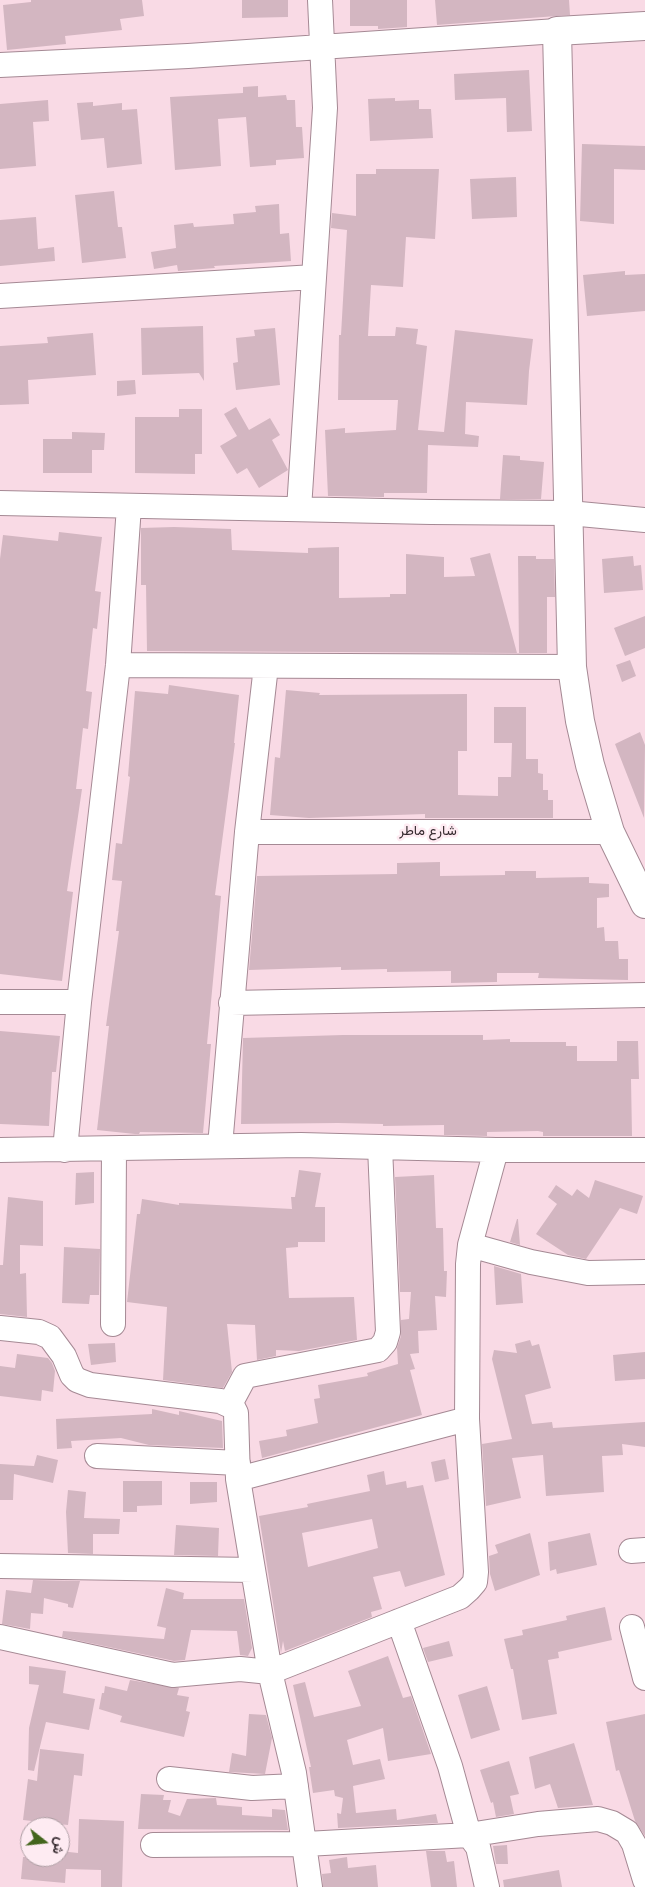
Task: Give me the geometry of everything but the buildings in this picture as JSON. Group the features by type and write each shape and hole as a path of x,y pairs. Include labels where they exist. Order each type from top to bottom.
{"main road":[{"path":"645,26 557,31 572,667 586,747 610,832 645,904"}],"street":[{"path":"299,509 325,108 320,0"},
{"path":"0,65 188,56 557,31"},
{"path":"0,296 314,276"},
{"path":"0,504 569,513 645,520"},
{"path":"65,1150 79,1002 118,665 129,506"},
{"path":"118,665 572,667"},
{"path":"220,1146 247,832 266,666"},
{"name":"شارع ماطر","path":"247,832 610,832"},
{"path":"231,1003 645,995"},
{"path":"0,1002 79,1002"},
{"path":"0,1150 220,1146 645,1150"},
{"path":"230,1404 245,1376 378,1350 385,1342 388,1332 380,1147"},
{"path":"113,1324 114,1149"},
{"path":"0,1637 173,1674 240,1669 270,1672 460,1596 475,1582 467,1419 468,1264 470,1244 496,1150"},
{"path":"470,1244 531,1262 588,1273 645,1272"},
{"path":"0,1328 39,1332 50,1337 64,1356 72,1374 78,1380 90,1385 230,1404 236,1413 238,1471 253,1570 270,1672 296,1786 306,1844 310,1887"},
{"path":"97,1456 238,1471 467,1419"},
{"path":"0,1566 253,1570"},
{"path":"400,1621 450,1766 470,1835 478,1847 487,1887"},
{"path":"632,1627 645,1678"},
{"path":"168,1779 252,1788 296,1786"},
{"path":"153,1845 306,1844 470,1835 538,1824 598,1819 612,1823 627,1832 634,1844 643,1869"}]}
